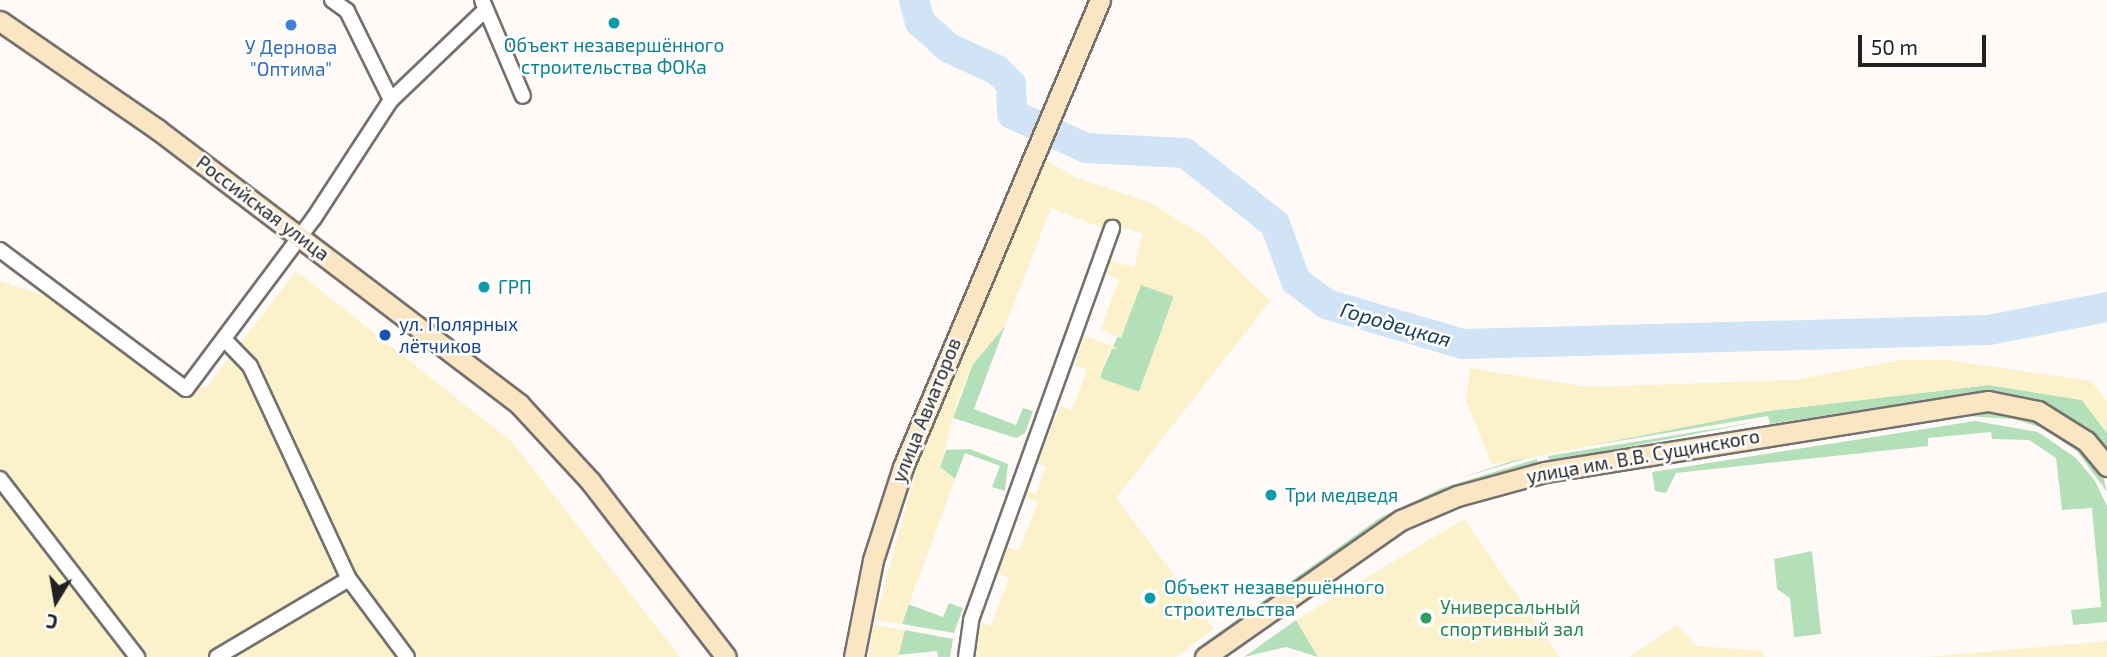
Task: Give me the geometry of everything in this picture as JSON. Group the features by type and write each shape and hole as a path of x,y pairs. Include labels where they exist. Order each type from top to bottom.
{"street":[{"path":"332,0 347,10 391,100"},
{"name":"улица Авиаторов","path":"854,657 873,560 902,467 1100,0"},
{"path":"0,250 186,389 301,236 391,100 483,5 523,96"},
{"name":"Российская улица","path":"0,21 301,236 519,404 590,481 726,657"},
{"path":"966,657 971,620 1112,228"},
{"path":"224,339 250,366 349,579 407,657"},
{"name":"улица им. В.В. Сущинского","path":"1205,657 1401,520 1457,496 1545,472 1988,401 2038,411 2086,441 2107,466"},
{"path":"0,479 137,657"},
{"path":"217,657 349,579"}],"green space":[{"path":"1141,284 1174,296 1139,392 1099,378"},
{"path":"1005,326 974,409 1016,425 1023,408 1033,411 1025,433 1016,438 953,418 973,364"},
{"path":"1989,385 2082,400 2107,433 2107,448 2042,402 1989,391 1770,424 1768,416 1541,454 1454,480 1540,452 1767,411"},
{"path":"1986,411 2031,419 2082,449 2103,476 2107,492 2077,451 2040,427 2013,419 1965,416 1775,446 1774,441"},
{"path":"1762,421 1549,462 1548,456"},
{"path":"1975,421 2038,432 2076,458 2095,481 2107,506 2107,622 2073,625 2071,610 2101,607 2092,508 2062,510 2056,458 2029,440 1992,439 1991,432 1928,438 1928,446 1676,473 1666,493 1655,491 1652,472"},
{"path":"970,449 1008,464 1005,491 992,487 1000,466 965,453 955,479 940,467 946,450"},
{"path":"1537,459 1538,464 1383,521 1184,657 1381,517 1442,488"},
{"path":"1812,551 1821,634 1794,637 1790,598 1777,589 1774,559"},
{"path":"949,603 963,608 954,633 902,624 908,604 943,617"},
{"path":"1296,620 1318,657 1286,647 1244,657"},
{"path":"905,630 953,639 950,657 938,657 937,651 898,655"}],"sand":[{"path":"1044,159 1077,178 1151,203 1205,237 1270,301 1116,498 1214,629 1176,657 973,657 978,621 991,626 1009,578 997,573 1005,546 1019,551 1038,502 1025,497 1027,491 1036,494 1046,467 1038,463 1060,406 1072,410 1087,370 1075,365 1084,336 1118,348 1109,350 1100,378 1139,392 1174,297 1141,285 1121,338 1101,330 1119,279 1106,274 1110,261 1134,267 1143,234 1107,223 1105,229 1051,208 1005,326 973,364 956,405 940,467 955,479 902,624 875,620 921,453"},
{"path":"296,271 513,443 680,657 0,657 0,281 53,298 160,380 206,388"},
{"path":"1901,360 1948,360 2091,381 2107,401 2107,433 2082,400 1989,385 1767,411 1492,465 1466,401 1470,368 1588,387 1794,380"},
{"path":"1464,519 1560,657 1318,657 1296,620"},
{"path":"873,625 905,630 898,657 869,657"},
{"path":"1677,625 1697,646 1763,651 1764,657 1629,657"},
{"path":"2107,641 2107,657 1926,657"}],"waterway":[{"name":"Городецкая","path":"914,0 920,22 949,48 997,70 1011,84 1012,114 1086,148 1185,153 1275,224 1296,281 1326,304 1463,344 1989,330 2107,307"}],"place":[{"name":"Объект незавершённого строительства ФОКа","path":"614,23"},
{"name":"У Дернова \"Оптима\"","path":"291,25"},
{"name":"ГРП","path":"484,287"},
{"name":"ул. Полярных лётчиков","path":"385,335"},
{"name":"Три медведя","path":"1271,495"},
{"name":"Объект незавершённого строительства","path":"1150,598"},
{"name":"Универсальный спортивный зал","path":"1426,618"}]}
